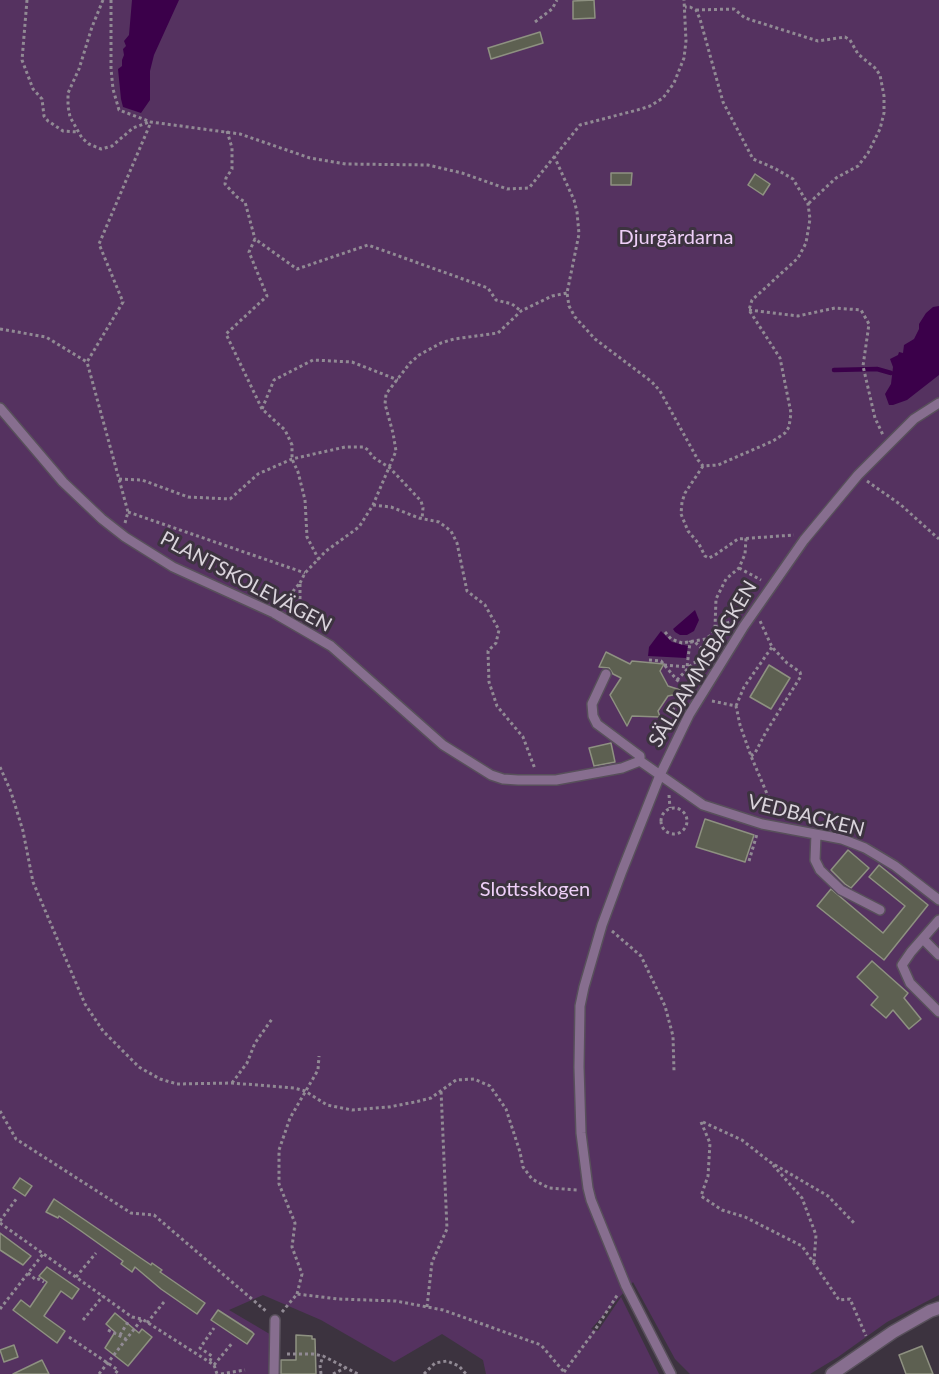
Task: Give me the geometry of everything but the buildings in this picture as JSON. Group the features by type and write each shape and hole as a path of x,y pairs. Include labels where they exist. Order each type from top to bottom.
{"street":[{"path":"832,1374 930,1311 939,1308"}],"lane":[{"name":"SÄLDAMMSBACKEN","path":"670,1374 626,1286 588,1188 581,1133 580,1006 584,987 602,925 660,775 675,741 701,697 769,588 804,540 858,475 914,419 939,403"},
{"name":"PLANTSKOLEVÄGEN","path":"0,408 63,482 125,537 173,567 274,613 331,646 443,745 491,775 503,779 556,780 618,769 640,761"},
{"path":"606,674 592,704 593,716 597,724 640,756 640,761 660,775"},
{"name":"VEDBACKEN","path":"660,775 703,805 760,823 842,839 865,848 895,866 939,900"},
{"path":"816,834 815,860 820,870 841,890 880,910"},
{"path":"939,920 910,952 902,965 910,983 939,1012"},
{"path":"923,939 939,955"},
{"path":"274,1374 275,1320"}],"path":[{"path":"27,0 22,60 33,88 42,99 44,116 48,122 63,131 78,132"},
{"path":"103,0 79,69 68,93 70,117 78,132 89,144 104,148 123,138 133,128 151,122"},
{"path":"111,0 111,69 113,89 119,110 151,122 227,131 253,137 310,158 346,164 428,165 462,172 507,189 529,188 580,125 650,106 658,102 669,91 684,58 686,41 684,0"},
{"path":"535,22 552,9 557,0"},
{"path":"685,7 696,10 734,9 745,18 818,41 845,37 850,40 858,54 880,75 884,113 880,129 868,153 858,166 836,178 808,204"},
{"path":"696,10 723,102 753,159 793,179 808,204 810,219 806,243 798,258 752,300 749,310 780,358 791,413 789,427 785,433 773,441 748,453 718,465 703,466"},
{"path":"87,362 123,302 99,244 151,122"},
{"path":"227,131 232,148 232,169 225,184 245,202 255,239 297,269 368,245 488,288 496,300 512,304 520,311"},
{"path":"554,156 574,200 578,223 579,234 567,293 569,306 575,317 595,339 652,382 660,391 703,466"},
{"path":"255,239 249,252 267,296 226,334 262,409 285,430 292,445 292,459 305,500 308,537 319,560"},
{"path":"274,613 300,583 305,573 326,551 358,527 374,505 396,451 385,404 386,394 410,363 430,348 454,339 498,333 520,311 552,296 567,293"},
{"path":"749,310 798,316 835,308 861,310 869,324 863,366 875,418 888,445"},
{"path":"0,329 46,338 87,362 128,512 125,537"},
{"path":"262,409 274,380 313,360 352,362 398,380"},
{"path":"119,479 142,480 188,497 230,499 258,474 292,459 345,447 356,447 368,450 373,457 390,468 421,501 422,519"},
{"path":"703,466 690,484 682,502 681,514 688,531 705,556 709,558 738,539 796,535 804,540"},
{"path":"858,475 901,505 939,539"},
{"path":"374,505 391,507 422,519 439,522 451,531 457,543 467,591 485,605 497,623 499,636 488,651 489,682 497,706 523,737 531,756"},
{"path":"128,512 305,573"},
{"path":"665,632 671,639 682,643 706,639 712,634 715,627 716,599 726,579 739,568 745,554 746,538"},
{"path":"739,568 769,588"},
{"path":"300,583 301,627"},
{"path":"750,756 755,753 801,676 800,672 779,656 772,647 762,623 752,614"},
{"path":"690,642 695,642 710,657"},
{"path":"687,667 690,642"},
{"path":"772,647 744,687 736,706 750,756 782,827"},
{"path":"649,660 661,661 677,680 701,697 736,706"},
{"path":"677,680 687,667 706,660"},
{"path":"664,665 687,667"},
{"path":"0,767 11,792 23,831 33,882 85,1004 103,1031 139,1067 160,1079 177,1084 279,1085 305,1091 327,1105 352,1110 389,1107 431,1098 456,1080 474,1079 490,1086 506,1109 523,1167 532,1179 549,1188 574,1191 588,1188"},
{"path":"673,808 682,811 687,819 685,829 674,835 665,831 660,823 662,814 673,808"},
{"path":"749,861 760,823"},
{"path":"602,925 641,957 665,1006 673,1036 674,1071"},
{"path":"232,1083 247,1063 255,1043 272,1019"},
{"path":"0,1111 16,1138 131,1213 154,1215 275,1320 297,1294 302,1274 292,1247 295,1223 279,1184 279,1150 290,1118 318,1070 319,1056"},
{"path":"427,1307 432,1262 447,1229 441,1089"},
{"path":"855,1224 828,1196 770,1162 742,1140 701,1122 710,1143 708,1176 701,1196 722,1210 745,1217 802,1246 839,1300 850,1299 872,1347"},
{"path":"770,1162 802,1198 816,1234 813,1263"},
{"path":"17,1198 0,1222 132,1317 141,1319 210,1362 219,1374 245,1370"},
{"path":"76,1277 96,1253"},
{"path":"0,1309 43,1254"},
{"path":"28,1273 36,1280 44,1282"},
{"path":"297,1294 338,1299 396,1301 443,1310 541,1346 563,1373 593,1333 619,1292 626,1286"},
{"path":"83,1320 102,1296"},
{"path":"147,1323 164,1302"},
{"path":"99,1374 141,1319"},
{"path":"120,1335 128,1322"},
{"path":"210,1362 212,1356 200,1348 214,1328"},
{"path":"108,1330 126,1339"},
{"path":"69,1337 109,1362 118,1370 115,1374"},
{"path":"214,1365 233,1342"},
{"path":"274,1355 323,1356 358,1374"},
{"path":"321,1374 320,1365 323,1356"},
{"path":"424,1374 435,1363 447,1361 459,1366 466,1374"},
{"path":"333,1374 347,1368"}],"green space":[{"name":"Slottsskogen","path":"0,0 939,0 939,1295 887,1322 810,1374 690,1374 675,1359 633,1282 591,1329 598,1331 621,1297 659,1374 486,1374 483,1360 442,1334 394,1362 321,1320 263,1295 229,1310 273,1336 272,1374 0,1374"}],"shaded area":[{"path":"132,0 179,0 154,55 150,71 150,100 141,113 123,107 118,69 122,66 123,49 126,46 124,41 129,35"},
{"path":"939,306 939,375 907,400 889,405 885,394 891,384 893,367 890,359 899,352 903,353 904,345 914,339 926,313 933,307"},
{"path":"695,610 699,620 694,631 687,635 675,632 673,629"},
{"path":"661,631 672,642 688,646 686,658 648,656 649,647"}],"waterway":[{"path":"834,370 877,369 891,373"}],"park label":[{"name":"Djurgårdarna","path":"676,238"}]}
